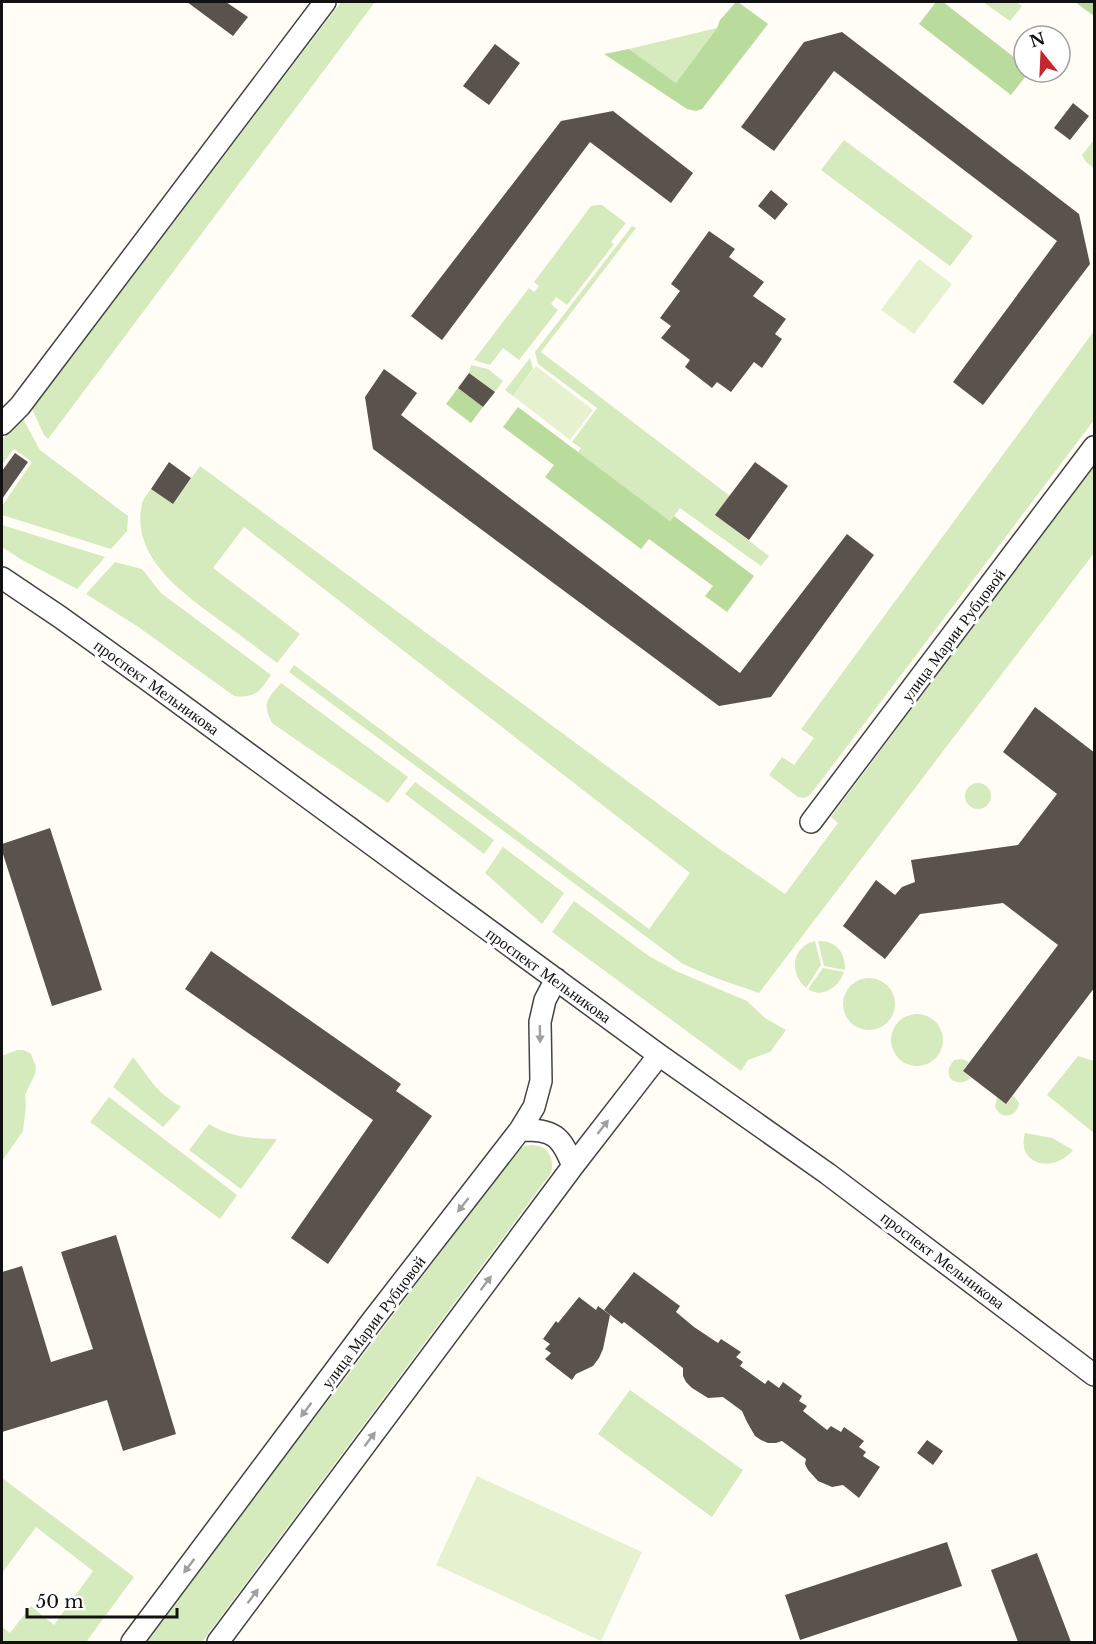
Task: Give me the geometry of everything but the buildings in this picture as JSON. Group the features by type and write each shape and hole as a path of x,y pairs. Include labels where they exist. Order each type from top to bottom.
{"street":[{"path":"2,424 20,406 325,2"},
{"name":"улица Марии Рубцовой","path":"811,822 1095,447"},
{"name":"проспект Мельникова","path":"2,578 145,678 659,1055 836,1180 1095,1375"},
{"name":"улица Марии Рубцовой","path":"132,1642 372,1321 520,1131 534,1107 541,1081 540,1022 545,1000 556,979"},
{"path":"218,1642 573,1166 659,1055"},
{"path":"520,1131 538,1130 555,1136 567,1150 573,1166"}],"green space":[{"path":"341,2 375,2 48,439 32,409"},
{"path":"736,2 768,24 702,109 696,111 687,109 604,54 629,49 676,83 717,28 720,20"},
{"path":"936,2 943,2 1012,56 1012,84 1020,84 1011,95 919,24"},
{"path":"983,2 1016,2 1022,6 1010,21"},
{"path":"1075,2 1094,2 1094,16"},
{"path":"717,28 676,83 629,49"},
{"path":"844,140 973,236 950,266 821,170"},
{"path":"1094,140 1094,168 1086,162 1082,155"},
{"path":"602,205 626,223 611,242 614,244 567,305 556,297 551,304 558,310 519,360 503,348 490,365 474,360 529,288 534,292 539,286 534,282 591,206"},
{"path":"632,226 636,228 541,352 730,496 716,515 769,556 761,566 680,508 670,521 578,452 581,448 572,442 597,408 538,364 535,352"},
{"path":"919,259 952,284 914,334 881,310"},
{"path":"1094,331 1094,420 817,786 807,797 798,797 769,775 782,757 794,765 814,738 801,729"},
{"path":"530,358 533,369 513,396 505,390"},
{"path":"471,365 488,369 503,381 495,392 469,373"},
{"path":"536,366 593,410 570,440 513,396"},
{"path":"458,388 483,407 471,423 446,404"},
{"path":"518,407 670,521 674,516 754,576 727,612 705,596 713,586 649,539 641,549 545,477 554,465 503,427"},
{"path":"23,419 40,450 128,516 127,531 111,549 2,515 2,506 32,462 14,449 2,465 2,439"},
{"path":"1094,465 1094,553 759,993 683,964 289,672 294,665 649,929 690,873 244,527 213,568 300,634 277,663 190,598 162,572 144,541 140,523 143,502 151,489 173,504 200,466 714,845 785,894 838,823 831,817"},
{"path":"2,525 105,557 77,589 2,547"},
{"path":"115,562 142,569 161,593 271,675 264,685 252,695 234,696 137,626 86,594"},
{"path":"281,683 408,777 388,803 272,723 267,706 272,693"},
{"path":"415,782 494,840 484,854 405,794"},
{"path":"978,783 987,787 991,796 987,805 978,809 969,805 965,796 969,787"},
{"path":"503,847 564,893 542,924 485,873"},
{"path":"574,901 649,956 676,971 747,1001 765,1018 786,1030 770,1052 748,1060 741,1071 552,932"},
{"path":"815,941 821,965 806,988 797,975 795,961 801,949"},
{"path":"818,941 830,943 839,949 844,958 845,970 824,966"},
{"path":"823,968 844,972 834,987 824,992 813,992 808,989"},
{"path":"869,978 879,980 887,986 893,994 895,1004 893,1014 887,1022 879,1028 869,1030 859,1028 851,1022 845,1014 843,1004 845,994 851,986 859,980"},
{"path":"917,1014 927,1016 935,1022 941,1030 943,1040 941,1050 935,1058 927,1064 917,1066 907,1064 899,1058 893,1050 891,1040 893,1030 899,1022 907,1016"},
{"path":"17,1050 24,1050 31,1054 36,1067 25,1095 23,1131 2,1161 2,1056"},
{"path":"1078,1056 1094,1061 1094,1133 1047,1095"},
{"path":"133,1057 159,1090 181,1107 163,1127 113,1087"},
{"path":"962,1059 969,1062 963,1071 971,1078 955,1082 948,1071 954,1060"},
{"path":"1013,1095 1019,1103 1018,1108 1008,1116 1001,1114 995,1107 997,1097 1006,1104"},
{"path":"109,1097 237,1195 220,1219 90,1122"},
{"path":"209,1124 225,1132 242,1136 277,1139 241,1189 189,1150"},
{"path":"1025,1133 1052,1138 1073,1150 1056,1162 1047,1164 1038,1162 1026,1153"},
{"path":"531,1145 542,1147 549,1153 552,1162 551,1173 202,1642 146,1642 229,1529 518,1149"},
{"path":"630,1390 743,1470 712,1517 598,1434"},
{"path":"477,1476 642,1552 601,1641 436,1565"},
{"path":"2,1478 134,1577 86,1642 2,1642 2,1627 10,1633 31,1606 54,1625 93,1571 36,1527 2,1573"}]}
